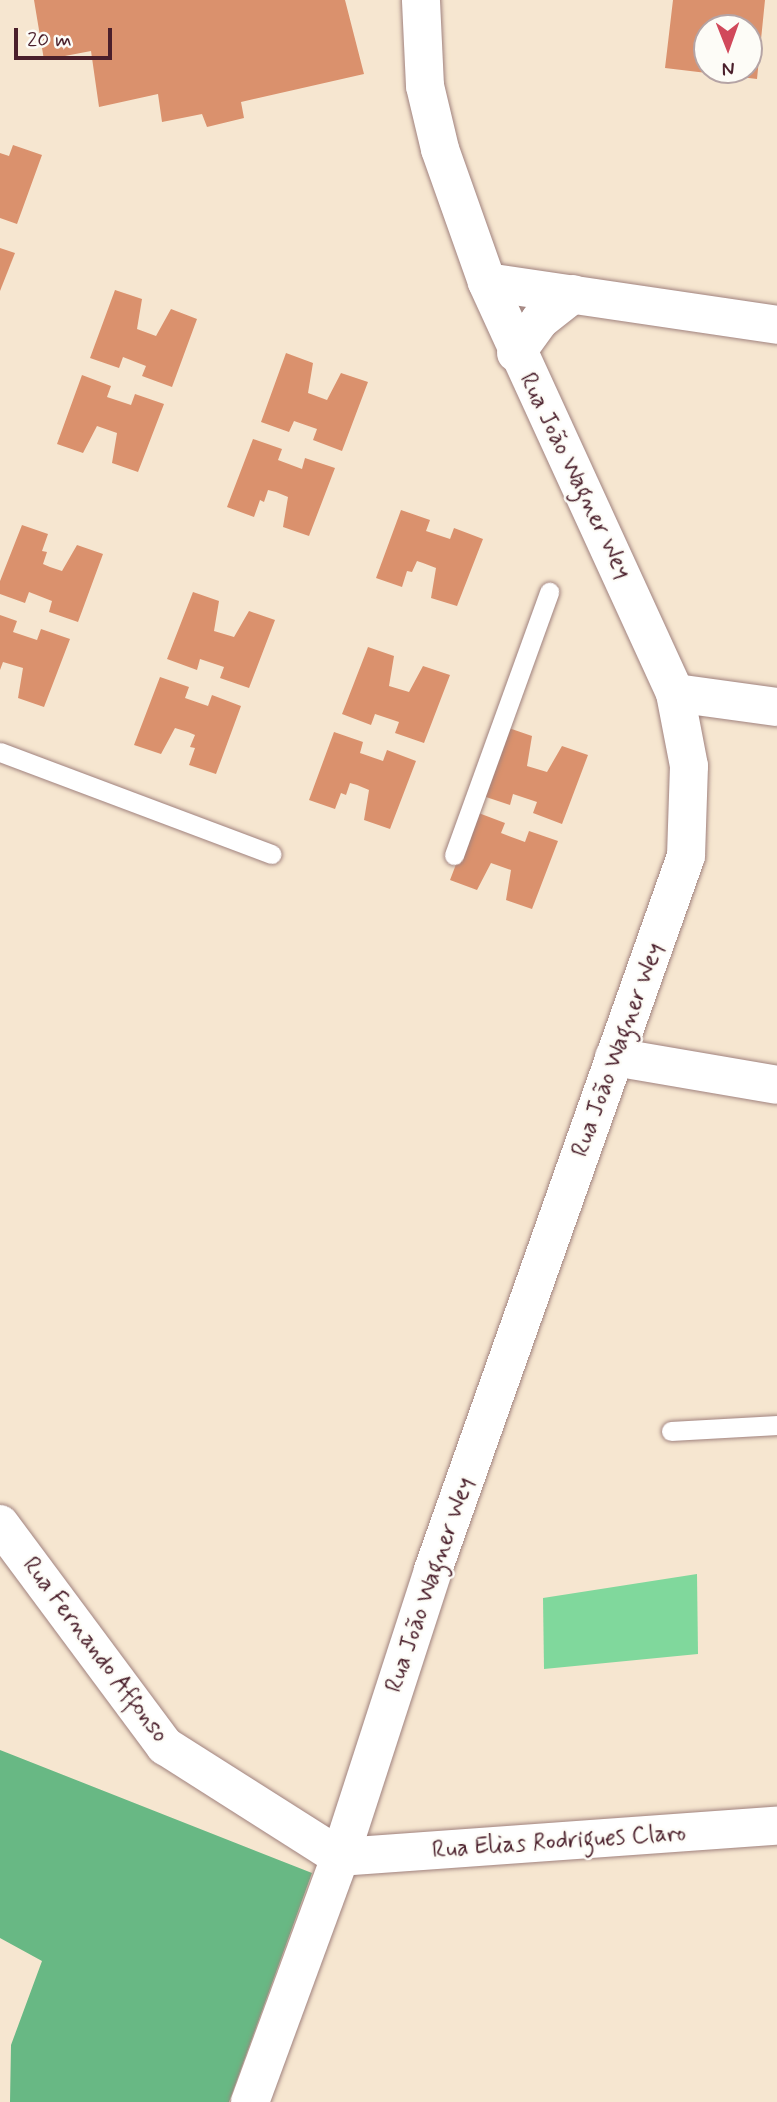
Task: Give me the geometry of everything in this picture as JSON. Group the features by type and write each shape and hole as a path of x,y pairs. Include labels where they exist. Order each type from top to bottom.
{"main road":[{"name":"Rua João Wagner Wey","path":"250,2102 340,1857 433,1570 614,1057 648,973 686,856 690,766 675,693 516,353 487,282 440,149 425,86 421,0"},
{"path":"487,282 777,325"},
{"path":"516,353 540,320 573,294"},
{"path":"675,693 777,707"},
{"path":"614,1057 777,1085"},
{"name":"Rua Fernando Affonso","path":"0,1524 165,1746 340,1857"},
{"name":"Rua Elias Rodrigues Claro","path":"340,1857 777,1826"}],"lane":[{"path":"454,855 549,592"},
{"path":"0,752 271,854"},
{"path":"671,1431 777,1425"}],"green space":[{"path":"697,1574 698,1654 544,1669 543,1598"},
{"path":"0,1750 312,1873 229,2102 10,2102 11,2045 42,1961 0,1938"}],"building":[{"path":"34,0 345,0 364,74 241,102 244,118 207,127 202,114 162,122 158,94 99,107 91,51 44,60"},
{"path":"673,0 765,0 763,20 763,14 693,14 693,71 665,68"},
{"path":"13,145 42,155 17,224 0,218 0,153 9,156"},
{"path":"0,248 15,253 0,291"},
{"path":"115,290 142,299 137,329 156,336 171,309 197,319 172,387 142,376 146,366 123,357 119,368 90,358"},
{"path":"286,353 313,363 308,393 327,400 341,373 368,382 342,451 313,440 317,429 294,421 289,432 261,422"},
{"path":"82,375 111,386 107,397 131,405 135,394 164,404 138,472 112,463 117,433 97,426 83,453 57,444"},
{"path":"253,439 282,449 278,460 302,469 305,458 335,468 309,536 283,527 288,497 276,492 268,490 264,502 260,500 254,517 227,507"},
{"path":"401,510 430,520 426,531 450,539 454,528 483,539 457,606 431,598 436,568 423,563 417,561 412,572 407,571 402,587 376,578"},
{"path":"22,525 48,534 42,551 47,552 43,564 50,567 62,571 77,545 103,554 78,622 49,612 52,601 29,592 25,603 0,594 0,581"},
{"path":"193,592 219,601 214,631 234,637 249,611 275,620 249,688 220,678 224,667 200,659 197,670 167,659"},
{"path":"0,615 17,621 13,632 37,640 41,629 70,639 44,707 18,698 23,668 3,662 0,670"},
{"path":"368,647 394,656 389,686 409,692 423,666 450,675 424,743 395,733 399,722 375,714 371,725 342,714"},
{"path":"160,677 189,687 185,698 208,706 212,695 241,706 216,774 189,765 195,748 190,747 195,735 188,732 175,728 161,754 134,745"},
{"path":"506,727 532,736 527,766 547,772 562,746 588,755 562,824 533,813 537,802 513,794 510,805 480,795"},
{"path":"334,732 363,742 360,753 383,761 387,750 416,761 390,829 364,820 369,790 357,785 350,783 346,795 341,793 335,809 309,800"},
{"path":"476,812 505,823 501,833 525,842 529,831 558,841 532,909 506,900 511,870 491,863 477,890 450,880"}]}
